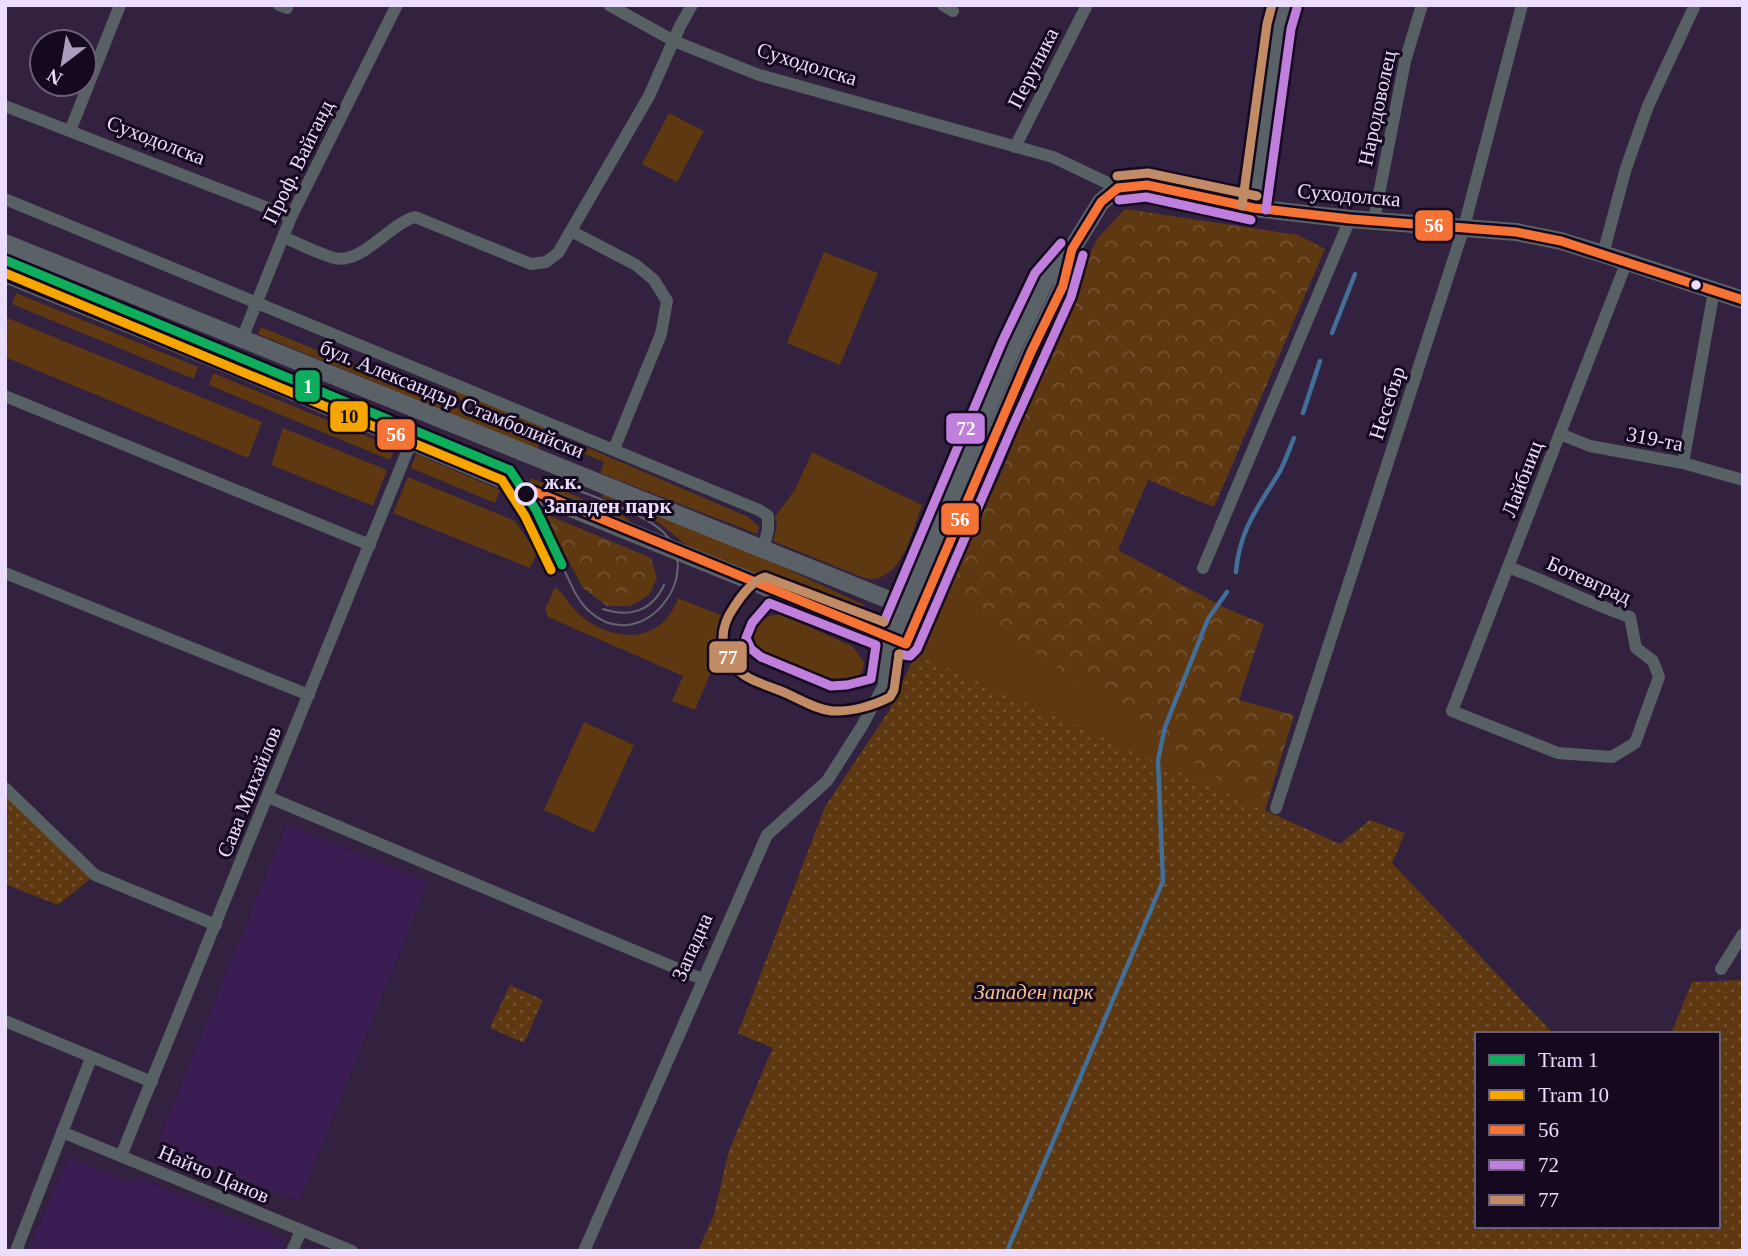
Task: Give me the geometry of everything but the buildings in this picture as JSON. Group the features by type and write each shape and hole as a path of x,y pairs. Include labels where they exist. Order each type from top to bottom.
{"street":[{"path":"70,131 120,5"},
{"name":"Проф. Вайганд","path":"243,339 291,217 397,5"},
{"name":"Суходолска","path":"609,5 674,41 759,75 1053,157 1118,188 1147,185 1254,208 1350,219 1516,232 1561,241 1743,300"},
{"path":"284,237 337,259 357,255 404,220 415,217 531,264 546,262 558,253 649,96 692,5"},
{"name":"Перуника","path":"1015,147 1087,5"},
{"path":"1254,208 1279,26 1285,5"},
{"name":"Народоволец","path":"1374,220 1405,61 1422,5"},
{"name":"Несебър","path":"1276,808 1464,228 1522,5"},
{"path":"1603,254 1626,168 1648,106 1695,5"},
{"name":"Суходолска","path":"5,106 291,217"},
{"name":"Западна","path":"584,1251 767,835 827,781 862,726 882,688 885,657 899,641 1063,286 1072,249 1101,202 1118,188"},
{"path":"5,198 759,510 768,516 768,530 762,549"},
{"path":"1203,568 1350,219"},
{"path":"571,231 636,265 654,280 667,301 662,334 614,449"},
{"name":"бул. Александър Стамболийски","path":"5,243 912,609"},
{"name":"Лайбниц","path":"1452,711 1627,261"},
{"path":"5,274 899,641"},
{"path":"1683,463 1714,290"},
{"path":"5,396 370,545"},
{"name":"319-та","path":"1560,434 1590,446 1683,463 1743,480"},
{"name":"Сава Михайлов","path":"121,1156 411,442"},
{"name":"Ботевград","path":"1452,711 1558,753 1612,757 1635,743 1659,677 1653,661 1636,648 1630,617 1600,607 1544,580 1508,567"},
{"path":"5,573 309,695"},
{"path":"5,788 95,875 216,925"},
{"path":"268,797 702,979"},
{"path":"1721,970 1743,934"},
{"path":"5,1021 152,1082"},
{"path":"16,1251 91,1058"},
{"name":"Найчо Цанов","path":"62,1132 352,1251"},
{"path":"292,1251 301,1231"}],"shaded area":[{"path":"287,824 428,882 299,1202 157,1145"},
{"path":"69,1158 132,1183 138,1177 285,1240 280,1251 28,1251"}],"green space":[{"path":"669,113 704,131 677,182 642,164"},
{"name":"Западен парк","path":"1125,209 1298,235 1325,249 1214,507 1148,480 1118,550 1225,608 1264,624 1239,700 1294,715 1265,811 1340,844 1476,1032 1475,1228 1720,1228 1743,1251 698,1251 714,1215 729,1151 773,1048 738,1033 790,901 801,904 941,666 1260,808 945,590 1000,476 1096,240"},
{"path":"824,252 878,273 840,365 787,343"},
{"path":"16,293 198,367 194,379 12,304"},
{"path":"5,317 262,422 248,458 5,357"},
{"path":"261,327 540,442 537,450 258,334"},
{"path":"213,373 395,448 390,460 209,385"},
{"path":"456,391 544,428 542,435 454,397"},
{"path":"283,428 387,470 373,506 271,465"},
{"path":"586,447 746,516 759,526 757,534 600,473 604,462 583,453"},
{"path":"812,452 922,505 903,554 887,574 877,578 864,578 773,541 777,525 775,517 796,488"},
{"path":"416,454 500,490 495,503 411,468"},
{"path":"408,477 515,521 537,553 530,568 393,513"},
{"path":"531,478 623,515 637,528 529,484"},
{"path":"604,491 775,563 864,605 860,613 852,613 696,551 650,517 602,497"},
{"path":"543,513 651,558 657,578 649,595 631,606 607,606 583,588"},
{"path":"555,587 580,615 607,631 621,634 635,635 661,624 671,613 678,598 723,616 718,636 720,650 695,710 672,701 683,676 548,617 545,609"},
{"path":"945,590 1265,811 790,901 825,807 889,711"},
{"path":"780,614 852,646 864,662 861,676 855,684 838,689 828,687 766,661 755,647 751,634 763,620"},
{"name":"Западен парк","path":"916,654 1340,844 1370,820 1405,833 1392,863 1552,1032 1475,1032 1475,1228 1720,1228 1720,1032 1672,1032 1692,982 1743,980 1743,1251 698,1251 714,1215 729,1151 773,1048 738,1033 825,807 889,711"},
{"path":"584,722 634,745 594,833 544,810"},
{"path":"5,788 95,875 58,905 5,884"},
{"path":"510,985 543,1000 524,1043 490,1028"}],"waterway":[{"path":"1332,333 1355,274"},
{"path":"1303,413 1320,361"},
{"path":"1236,572 1245,532 1279,473 1294,438"},
{"path":"1007,1251 1163,881 1158,760 1165,727 1208,619 1227,592"}],"tram line":[{"name":"1","path":"5,260 510,470 536,510 562,565"},
{"name":"10","path":"5,273 502,480 525,516 551,570"},
{"path":"548,479 608,502 651,523 661,530 674,548 678,568 673,587 663,605 648,618 629,625 609,623 589,611 577,595 562,565"},
{"path":"603,609 622,613 639,610 653,601 664,585"}],"transit line":[{"name":"77","path":"1242,206 1267,24 1272,5"},
{"name":"72","path":"1266,210 1291,29 1297,8"},
{"name":"77","path":"1117,176 1148,173 1257,196"},
{"name":"56","path":"1118,188 1147,185 1254,208 1350,219 1516,232 1561,241 1743,300"},
{"name":"56","path":"5,274 906,644 1031,352 1063,286 1072,249 1101,202 1118,188"},
{"name":"72","path":"1119,200 1146,197 1251,220"},
{"name":"72","path":"884,622 1002,342 1035,273 1061,243"},
{"name":"72","path":"899,654 910,656 917,649 1071,297 1083,255"},
{"name":"77","path":"884,622 765,577 747,589 728,617 724,628 724,648 733,665 751,679 812,706 832,711 862,708 890,697 894,690 899,654"},
{"name":"72","path":"769,603 876,645 871,679 831,686 761,657 751,649 746,638 752,623 769,603"}],"place":[{"name":"ж.к. Западен парк","path":"526,494"}]}
